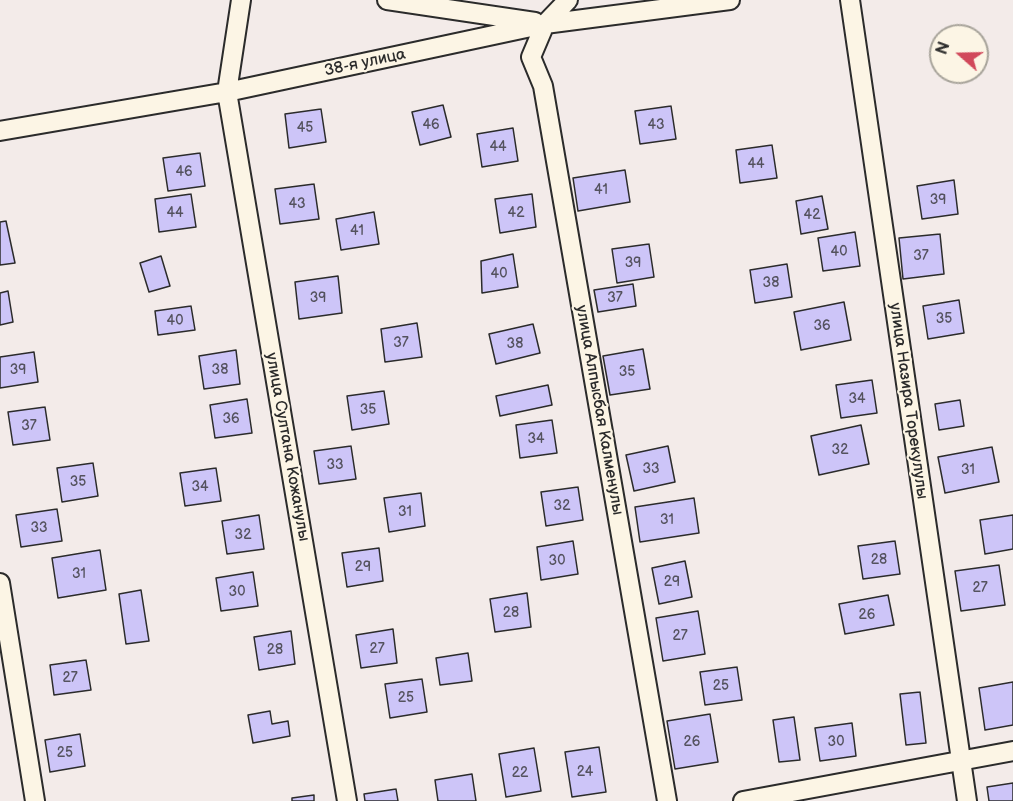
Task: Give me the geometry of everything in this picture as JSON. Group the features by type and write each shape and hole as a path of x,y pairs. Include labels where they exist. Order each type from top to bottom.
{"street":[{"name":"улица Султана Кожанулы","path":"241,0 227,92 347,801"},
{"path":"387,0 546,24"},
{"name":"улица Алпысбая Калменулы","path":"568,0 546,24 531,57 543,86 667,801"},
{"name":"38-я улица","path":"0,131 227,92 546,24 730,0"},
{"name":"улица Назира Торекулулы","path":"850,0 959,760 967,801"},
{"path":"0,583 35,801"},
{"path":"743,801 1013,751"}],"building":[{"path":"443,105 451,137 420,145 412,112"},
{"path":"671,106 676,139 640,144 635,111"},
{"path":"321,109 326,142 289,148 285,114"},
{"path":"513,128 518,161 482,167 477,134"},
{"path":"772,145 777,178 740,183 736,150"},
{"path":"200,153 205,186 168,191 163,158"},
{"path":"625,170 630,202 578,211 573,178"},
{"path":"954,180 958,214 922,219 917,186"},
{"path":"314,184 319,219 280,224 275,189"},
{"path":"191,194 196,227 159,232 155,199"},
{"path":"532,194 536,227 500,233 495,199"},
{"path":"822,196 828,229 801,234 796,201"},
{"path":"374,212 379,244 341,250 336,219"},
{"path":"6,221 15,263 0,265 0,222"},
{"path":"855,232 860,266 823,271 818,238"},
{"path":"940,234 944,274 903,279 899,238"},
{"path":"649,244 654,277 617,283 612,249"},
{"path":"513,254 518,287 482,293 481,261"},
{"path":"161,256 170,286 149,292 140,263"},
{"path":"787,264 792,297 755,303 750,270"},
{"path":"338,276 342,313 299,319 295,282"},
{"path":"633,284 636,306 598,312 594,290"},
{"path":"8,291 13,322 0,325 0,293"},
{"path":"959,300 964,333 928,339 923,306"},
{"path":"844,302 851,340 801,350 794,312"},
{"path":"191,306 195,330 158,335 155,311"},
{"path":"417,323 422,357 385,362 381,329"},
{"path":"533,324 540,353 496,364 489,334"},
{"path":"643,349 650,389 610,395 603,356"},
{"path":"236,350 240,384 204,389 199,356"},
{"path":"34,352 38,382 0,388 0,357"},
{"path":"872,380 877,413 841,418 836,385"},
{"path":"548,385 552,405 500,416 496,396"},
{"path":"384,391 389,424 352,430 347,396"},
{"path":"247,399 252,433 215,438 210,405"},
{"path":"960,400 964,426 939,430 935,404"},
{"path":"45,407 50,440 13,445 8,412"},
{"path":"552,420 557,453 520,458 516,425"},
{"path":"861,425 869,464 819,475 811,436"},
{"path":"351,446 356,479 319,484 314,451"},
{"path":"668,446 675,482 634,491 626,455"},
{"path":"992,447 999,482 945,493 938,457"},
{"path":"93,463 98,496 62,502 57,468"},
{"path":"216,468 221,501 185,506 180,473"},
{"path":"578,487 583,520 546,526 541,492"},
{"path":"421,493 425,526 389,532 384,498"},
{"path":"694,498 699,533 640,542 635,507"},
{"path":"57,509 62,541 21,547 16,515"},
{"path":"259,515 264,549 227,554 222,521"},
{"path":"1013,515 1013,549 985,554 980,520"},
{"path":"573,541 578,574 541,580 537,547"},
{"path":"895,541 900,574 863,579 858,546"},
{"path":"379,548 383,581 347,587 342,553"},
{"path":"100,550 106,590 58,598 52,558"},
{"path":"685,561 692,597 659,604 652,568"},
{"path":"999,565 1005,605 961,611 955,571"},
{"path":"253,572 258,606 221,611 216,578"},
{"path":"141,590 149,641 126,644 119,594"},
{"path":"527,593 531,627 495,632 490,599"},
{"path":"888,595 894,625 845,634 839,604"},
{"path":"698,611 705,654 663,661 656,618"},
{"path":"393,629 397,663 361,668 356,635"},
{"path":"291,631 295,664 259,670 254,637"},
{"path":"468,653 472,681 440,685 436,658"},
{"path":"86,660 91,690 54,695 50,665"},
{"path":"737,667 742,700 705,705 700,672"},
{"path":"422,679 427,712 390,718 385,684"},
{"path":"1013,682 1013,725 985,730 979,688"},
{"path":"920,692 926,743 906,745 900,694"},
{"path":"270,711 272,724 288,721 290,736 253,743 248,715"},
{"path":"710,714 718,762 675,769 667,721"},
{"path":"794,717 800,760 779,762 773,720"},
{"path":"852,723 856,756 820,761 815,728"},
{"path":"80,734 85,766 50,772 45,740"},
{"path":"599,747 606,792 572,797 565,752"},
{"path":"534,748 541,791 506,797 499,754"},
{"path":"472,774 476,801 438,801 435,780"},
{"path":"1013,783 1013,801 989,801 987,787"},
{"path":"396,789 398,801 365,801 364,794"},
{"path":"314,795 314,801 292,801 292,798"}]}
